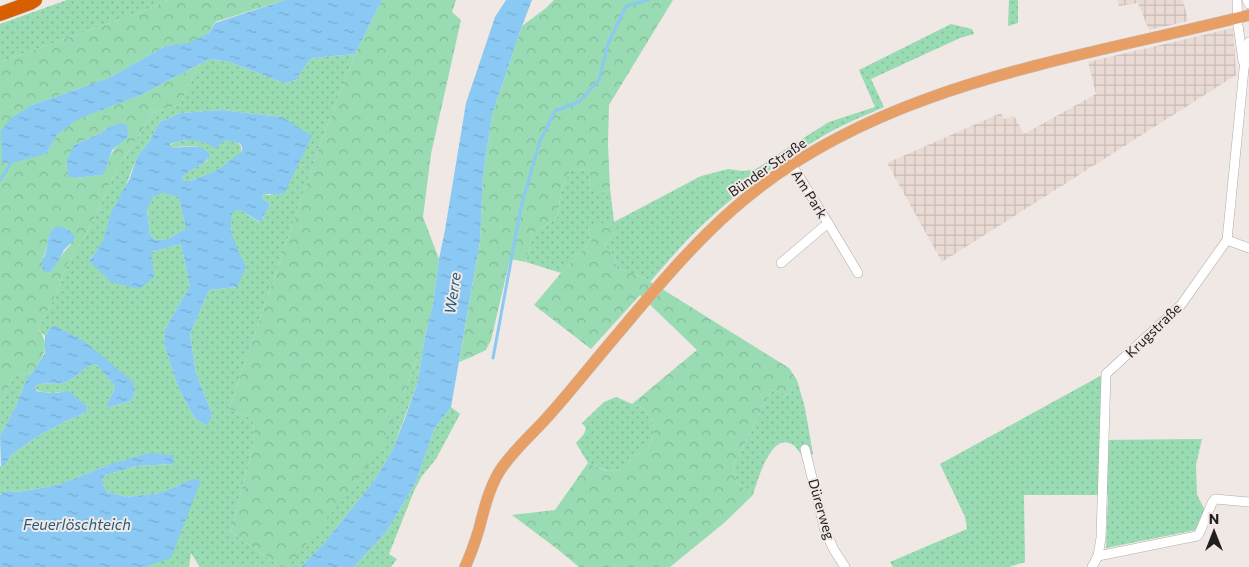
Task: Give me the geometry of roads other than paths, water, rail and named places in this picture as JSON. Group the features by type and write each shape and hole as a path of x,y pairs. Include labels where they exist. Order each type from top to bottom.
{"highway":[{"path":"0,5 14,0"},
{"path":"0,14 35,0"}],"main road":[{"name":"Bünder Straße","path":"465,567 473,550 486,501 507,461 544,421 660,283 732,209 762,186 792,165 858,127 936,96 988,79 1045,64 1249,15"}],"street":[{"name":"Krugstraße","path":"1237,0 1237,18 1244,69"},
{"path":"1247,0 1249,4"},
{"name":"Krugstraße","path":"1092,567 1098,556 1101,538 1106,374 1181,305 1227,240 1244,69 1249,42"},
{"name":"Am Park","path":"792,165 858,273"},
{"name":"Am Park","path":"781,263 828,223"},
{"path":"1227,240 1249,248"},
{"name":"Dürerweg","path":"805,449 826,531 834,550 845,567"},
{"path":"1098,556 1196,536 1199,534 1215,499 1249,502"}],"water":[{"path":"285,0 382,0 355,54 313,58 307,63 296,80 284,83 229,62 212,59 141,95 78,119 57,135 46,154 11,163 2,163 1,131 10,119 32,105 109,78 165,46 188,43 209,33 215,23"},
{"name":"Werre","path":"506,0 532,0 492,115 483,175 480,241 451,407 434,429 416,482 387,531 354,567 301,567 324,543 374,481 392,451 405,418 418,381 425,337 433,304 466,103 495,17"},
{"path":"222,110 282,117 312,136 284,194 264,194 262,196 270,204 260,222 240,210 233,211 231,218 232,233 246,267 237,287 209,290 190,334 196,373 212,414 208,424 203,424 192,414 179,389 164,345 165,329 190,286 181,244 151,252 154,277 139,289 111,282 89,261 103,241 111,213 130,178 137,157 149,142 160,122 181,113","holes":["187,140 206,143 216,149 220,144 231,141 240,144 242,150 241,153 215,171 190,181 185,181 182,178 205,162 210,155 207,151 198,147 170,147 170,144","163,193 179,197 185,229 168,239 155,240 150,235 147,210 153,196"]},
{"path":"121,123 127,126 128,137 112,150 102,175 75,178 68,176 67,160 74,145 101,133 111,126"},
{"path":"58,226 69,230 75,237 50,272 47,272 43,270 42,262 50,233"},
{"path":"55,326 84,341 133,382 135,392 131,401 106,408 115,386 94,364 67,382 35,386 36,391 50,393 70,392 88,407 87,412 38,436 11,455 5,465 1,467 0,436 16,406 27,378 45,353 45,336 51,327"},
{"name":"Feuerlöschteich","path":"149,453 174,455 173,464 137,466 105,475 102,483 107,492 127,497 160,493 192,479 201,480 171,558 147,567 0,567 0,495 7,491 17,492 58,485 111,464"}],"waterway":[{"path":"493,358 521,207 540,141 555,111 579,102 599,80 608,44 626,6 648,0"},
{"path":"0,180 11,163"}]}
